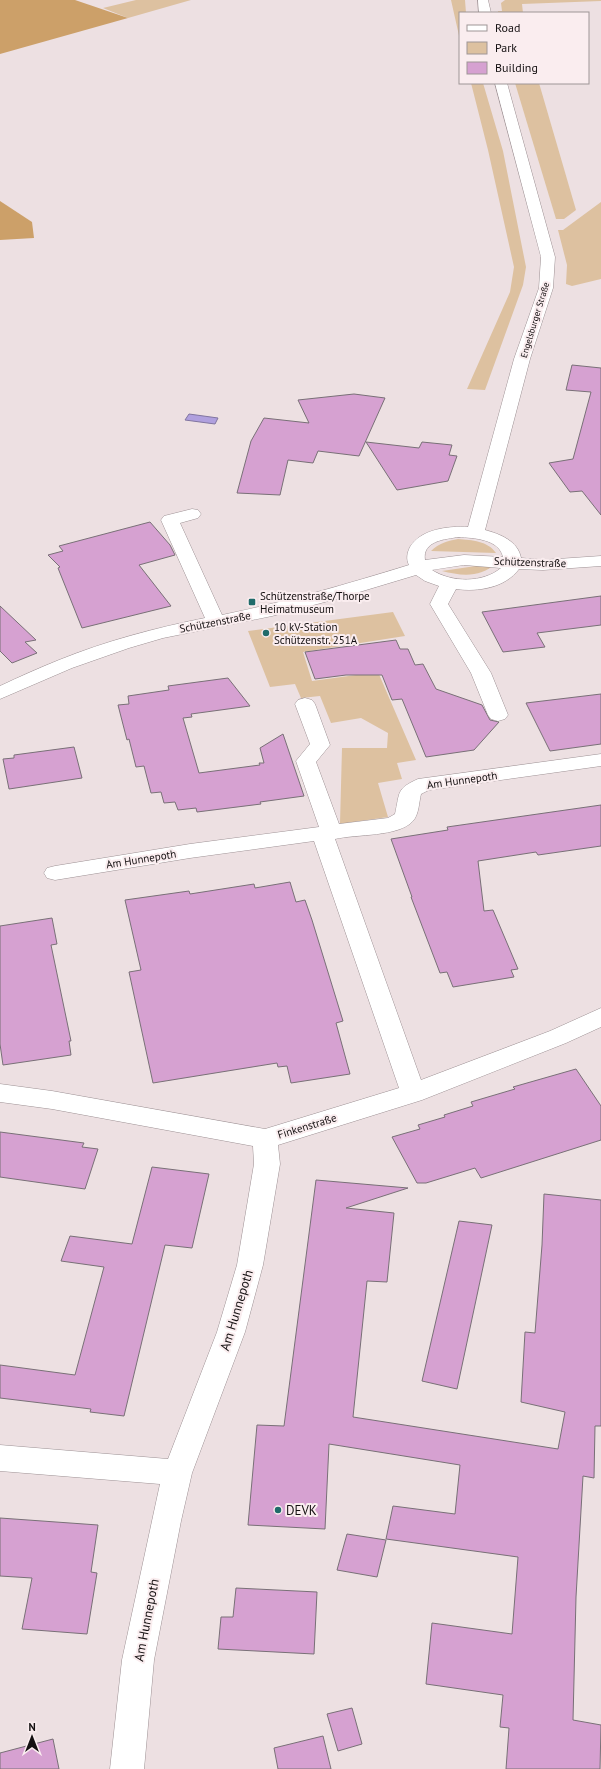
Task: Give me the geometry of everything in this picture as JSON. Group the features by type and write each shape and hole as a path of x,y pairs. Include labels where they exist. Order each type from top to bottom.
{"street":[{"path":"483,0 485,12"},
{"name":"Engelsburger Straße","path":"475,533 522,359 546,288 548,275 548,256 502,84"},
{"path":"192,514 170,520 216,622"},
{"path":"459,532 488,536 500,542 508,549 513,557 505,562 507,573 497,580 482,584 466,585 450,583 432,577 425,565 415,560 416,551 421,544 444,533 459,532"},
{"name":"Schützenstraße","path":"0,693 65,664 122,644 160,633 265,612 330,595 425,565 464,560 556,564 601,561"},
{"path":"450,583 440,604 481,673 498,715"},
{"path":"305,704 320,745 306,761 328,834 413,1093"},
{"name":"Am Hunnepoth","path":"54,873 190,852 393,824 404,817 412,790 425,784 601,760"},
{"name":"Finkenstraße","path":"0,1093 52,1100 265,1139 413,1093 539,1045 601,1017"},
{"name":"Am Hunnepoth","path":"127,1769 138,1660 177,1473 231,1332 250,1265 266,1164 265,1139"},
{"path":"0,1458 177,1473"}],"green space":[{"path":"136,0 191,0 128,18 103,8"},
{"path":"451,0 465,0 466,12 459,12 459,36"},
{"path":"505,0 601,0 522,4 523,12 498,12 502,11 501,3"},
{"path":"471,84 483,84 503,151 526,267 523,285 485,390 467,389 510,292 514,267 488,150"},
{"path":"515,84 539,84 576,210 564,219 556,219"},
{"path":"601,202 601,279 572,286 566,284 567,265 558,230 563,230"},
{"path":"458,539 484,544 493,549 496,553 431,551 440,544"},
{"path":"496,563 490,568 477,573 463,575 442,571"},
{"path":"393,612 405,636 303,652 312,681 378,672 416,760 397,763 402,779 378,783 388,817 340,824 342,748 387,748 388,733 361,718 331,723 320,696 301,698 295,684 270,687 248,631"}],"shaded area":[{"path":"0,0 75,0 128,18 0,54"},
{"path":"0,201 32,222 34,238 0,240"},
{"path":"189,414 218,418 215,424 185,420"}],"building":[{"path":"572,365 601,368 601,515 582,491 570,492 549,463 573,459 591,392 566,390"},
{"path":"354,394 385,398 359,456 318,451 313,463 288,460 280,495 237,493 251,441 264,418 309,423 298,400"},
{"path":"366,442 419,448 422,442 452,445 449,455 457,456 448,481 397,490"},
{"path":"150,522 170,545 175,555 139,565 171,606 82,628 58,568 60,567 48,555 63,551 59,546"},
{"path":"601,596 601,625 537,633 545,647 503,652 482,612"},
{"path":"0,606 36,640 25,642 37,653 12,663 0,651"},
{"path":"396,640 400,649 408,649 415,665 423,664 436,689 482,705 490,720 499,722 474,750 426,757 402,699 392,700 382,675 346,675 315,679 305,652"},
{"path":"228,678 250,706 191,714 192,717 183,718 199,773 260,765 259,763 264,763 260,748 283,734 304,796 260,802 261,804 197,812 196,808 178,810 175,802 164,803 161,792 151,793 144,766 136,767 118,705 129,704 128,696 169,690 168,686"},
{"path":"601,694 601,744 550,751 526,703"},
{"path":"74,747 82,778 9,789 3,759 14,758 14,755"},
{"path":"601,805 601,846 538,855 536,852 478,861 484,911 493,910 518,969 511,970 514,977 453,987 447,972 440,973 391,839 448,830 447,827"},
{"path":"290,882 296,902 305,900 312,920 343,1021 336,1023 350,1074 291,1083 287,1066 278,1067 277,1063 153,1083 129,972 141,970 125,900 189,891 190,894 254,884 255,888"},
{"path":"52,918 57,944 51,945 71,1041 69,1041 71,1055 3,1065 0,1044 0,926"},
{"path":"576,1069 601,1106 601,1140 481,1178 475,1168 426,1183 417,1183 392,1137 420,1129 418,1125 445,1117 444,1115 473,1106 471,1102 515,1089 513,1087"},
{"path":"0,1132 84,1143 82,1147 98,1149 85,1189 0,1177"},
{"path":"152,1167 209,1174 192,1248 165,1245 124,1416 90,1412 91,1409 0,1398 0,1365 75,1375 104,1267 61,1261 70,1236 132,1244"},
{"path":"316,1180 408,1188 346,1208 394,1213 387,1282 367,1281 353,1417 558,1449 565,1412 521,1402 525,1332 535,1333 542,1245 544,1194 601,1200 601,1426 595,1426 594,1478 583,1476 576,1597 573,1720 601,1725 600,1769 506,1769 509,1728 500,1727 503,1695 426,1684 432,1623 512,1634 518,1557 386,1539 393,1506 455,1514 460,1465 329,1444 325,1529 248,1525 257,1425 284,1426"},
{"path":"459,1221 492,1225 457,1389 422,1381"},
{"path":"0,1518 98,1525 91,1572 97,1573 87,1634 22,1629 32,1578 0,1576"},
{"path":"347,1534 386,1540 377,1577 337,1570"},
{"path":"236,1588 317,1592 314,1654 218,1649 221,1617 233,1617"},
{"path":"352,1708 362,1744 338,1751 327,1714"},
{"path":"323,1736 331,1769 278,1769 274,1748"},
{"path":"53,1739 59,1769 0,1769 0,1753"}],"place":[{"name":"Schützenstraße/Thorpe Heimatmuseum","path":"252,602"},
{"name":"10 kV-Station Schützenstr. 251A","path":"266,633"},
{"name":"DEVK","path":"278,1510"}]}
